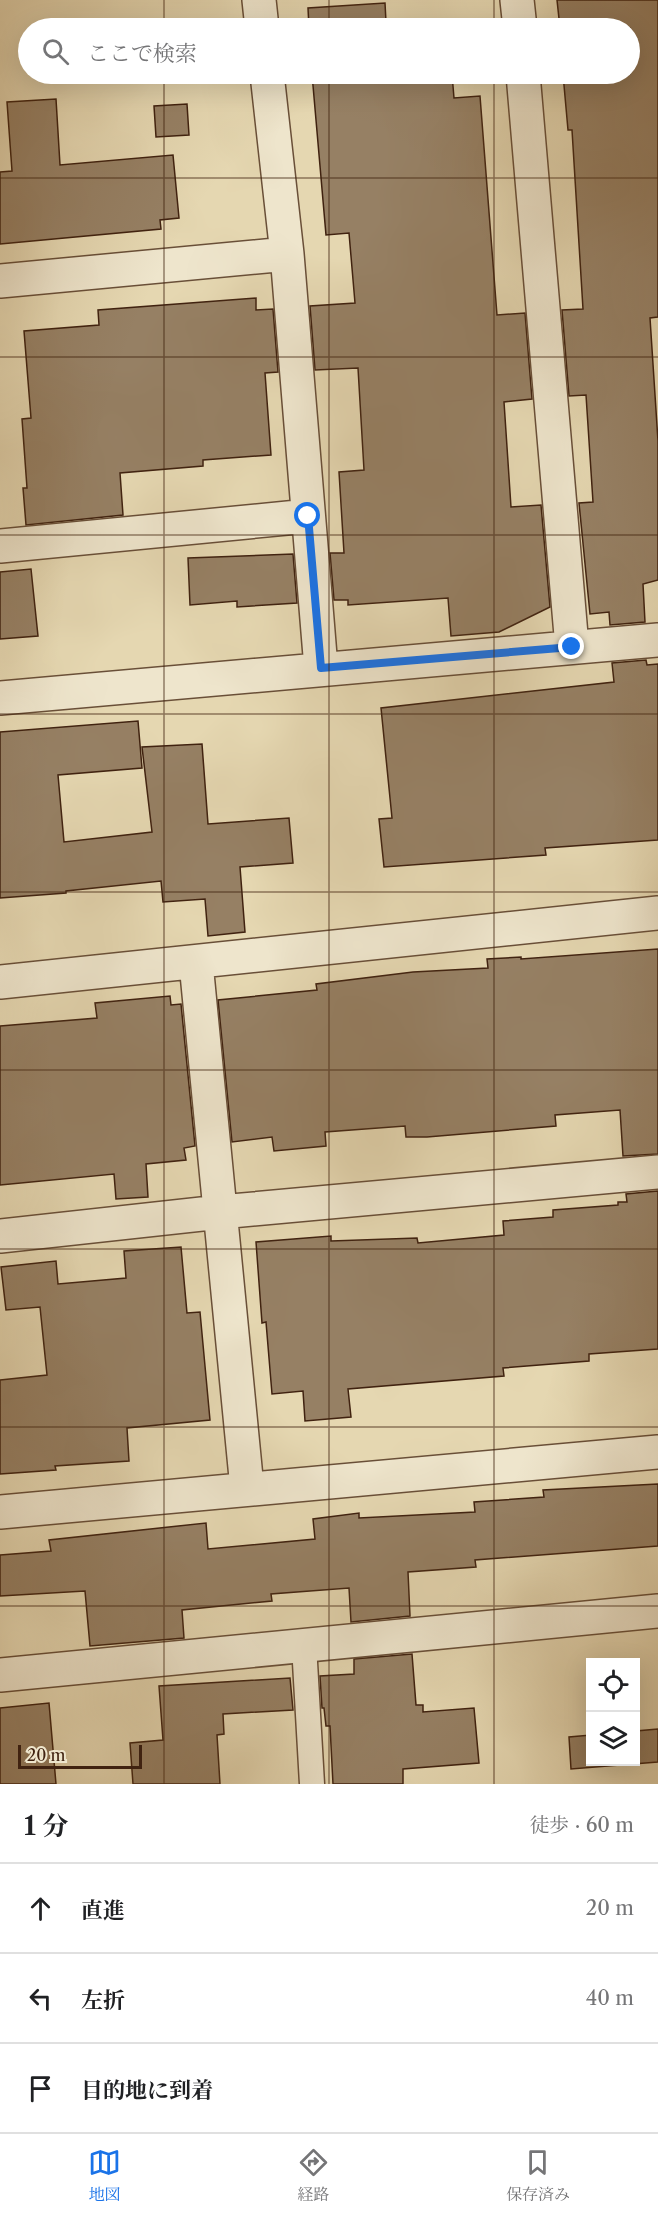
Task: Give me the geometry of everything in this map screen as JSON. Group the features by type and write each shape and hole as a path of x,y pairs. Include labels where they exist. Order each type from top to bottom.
{"street":[{"path":"259,0 261,18"},
{"path":"517,0 519,18"},
{"path":"268,84 287,254 321,668"},
{"path":"525,84 572,647"},
{"path":"0,281 287,254"},
{"path":"0,546 308,516"},
{"path":"0,698 658,640"},
{"path":"0,982 658,913"},
{"path":"196,963 247,1488"},
{"path":"0,1236 220,1212 658,1172"},
{"path":"0,1512 658,1452"},
{"path":"0,1675 658,1611"}],"lane":[{"path":"304,1645 312,1784"}],"building":[{"path":"557,0 658,0 658,317 650,318 658,441 658,580 643,584 645,622 610,625 609,612 590,614 579,503 593,502 586,395 569,396 562,310 583,309 572,130 568,130 564,84 640,84 640,18 559,18"},
{"path":"385,3 386,18 308,18 308,8"},
{"path":"313,84 453,84 454,98 480,96 497,315 525,313 532,399 504,402 511,507 541,505 550,607 499,632 451,636 448,598 348,605 348,600 334,600 330,553 344,553 339,472 364,470 358,368 315,370 310,306 355,303 349,233 326,235"},
{"path":"56,99 60,165 173,155 179,218 160,220 161,229 0,244 0,172 12,171 7,102"},
{"path":"187,104 189,135 156,137 154,106"},
{"path":"256,298 256,310 273,309 278,372 265,373 271,455 203,460 203,466 120,473 123,515 26,525 23,488 27,488 22,419 31,418 24,331 99,325 98,310"},
{"path":"293,554 297,603 237,607 237,601 190,605 188,558"},
{"path":"31,569 38,636 0,639 0,572"},
{"path":"646,660 647,665 658,664 658,840 545,848 546,855 384,867 379,819 392,818 381,708 614,682 612,663"},
{"path":"138,721 142,768 58,775 64,842 152,832 142,747 202,744 208,824 289,818 293,863 240,867 245,932 208,936 205,899 163,902 161,881 66,891 66,893 0,898 0,732"},
{"path":"658,949 658,1154 623,1156 620,1110 555,1115 556,1126 427,1137 406,1137 405,1126 325,1132 326,1146 274,1151 272,1137 232,1142 218,1000 317,990 316,984 413,972 488,968 487,959 521,957 521,959"},
{"path":"170,996 171,1005 181,1004 195,1146 184,1148 186,1160 146,1164 148,1197 116,1199 114,1174 0,1185 0,1026 97,1018 95,1003"},
{"path":"658,1191 658,1349 589,1354 589,1361 503,1368 504,1376 348,1389 351,1417 305,1421 303,1391 272,1394 266,1322 262,1323 256,1242 331,1236 331,1241 417,1238 418,1243 504,1235 503,1221 553,1217 553,1210 618,1205 618,1202 627,1202 626,1194"},
{"path":"181,1247 187,1313 200,1312 210,1420 127,1428 129,1461 55,1466 56,1470 0,1474 0,1380 47,1375 40,1307 6,1310 1,1267 56,1261 58,1284 126,1278 124,1251"},
{"path":"658,1484 658,1546 475,1560 476,1567 408,1572 410,1616 351,1622 349,1588 271,1594 272,1601 182,1610 184,1638 90,1646 85,1591 0,1596 0,1555 51,1551 49,1540 206,1523 208,1549 315,1539 313,1519 359,1513 359,1518 475,1512 474,1502 544,1497 543,1490"},
{"path":"412,1654 416,1705 423,1705 423,1712 474,1708 479,1763 403,1769 403,1784 333,1784 330,1726 326,1726 324,1708 322,1708 320,1676 354,1674 354,1659"},
{"path":"290,1678 293,1710 223,1714 224,1734 217,1735 220,1784 133,1784 130,1743 163,1740 159,1686"},
{"path":"49,1703 56,1784 0,1784 0,1708"},
{"path":"658,1729 658,1762 640,1763 640,1731"},
{"path":"586,1735 586,1766 608,1766 571,1769 569,1737"}],"route":[{"path":"308,516 321,668 572,647"}]}
